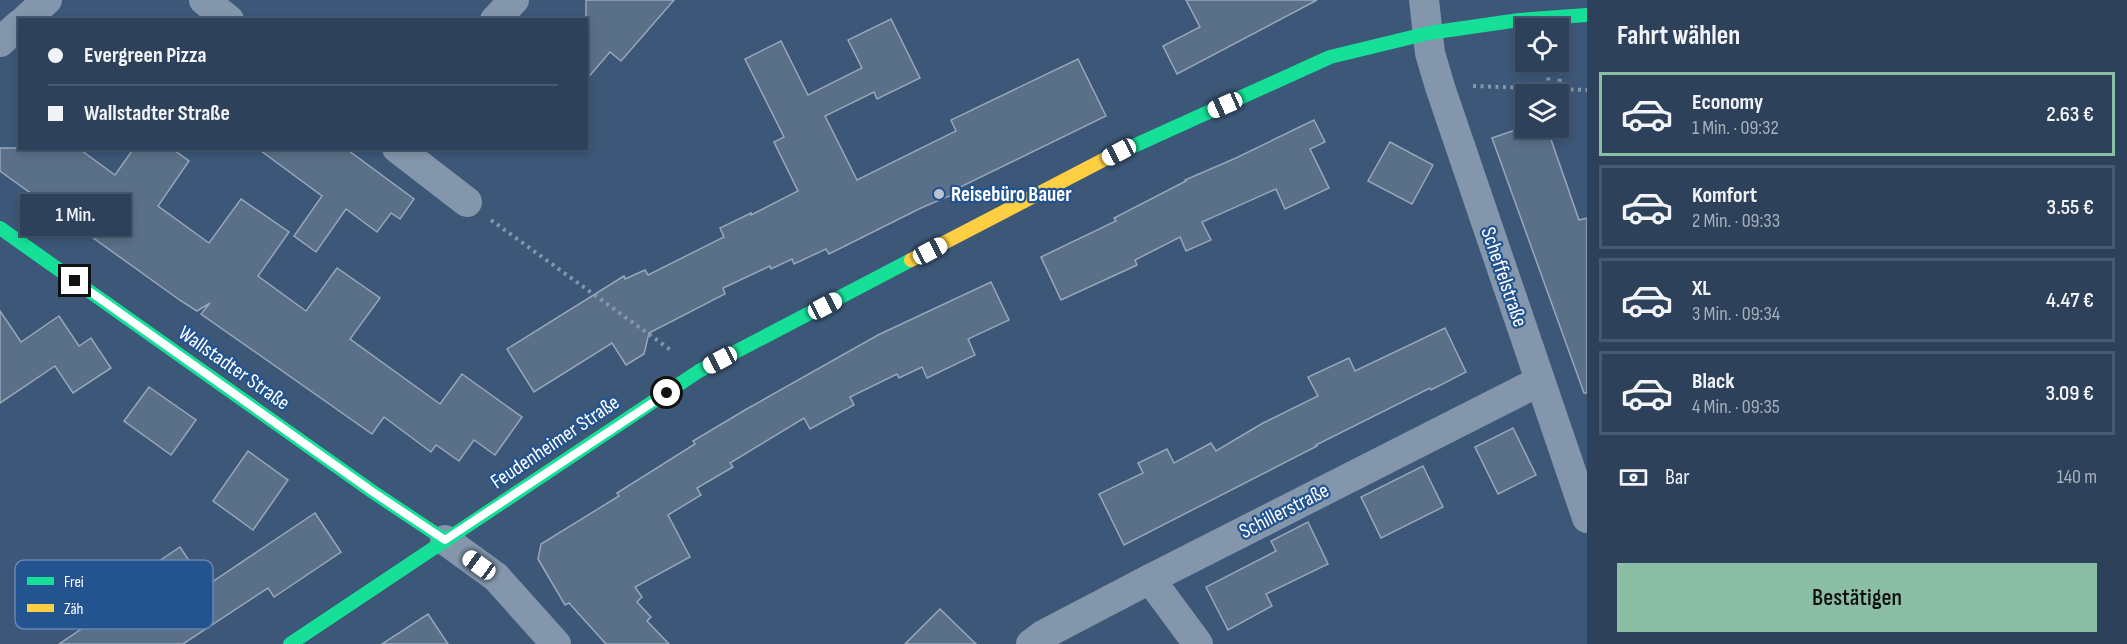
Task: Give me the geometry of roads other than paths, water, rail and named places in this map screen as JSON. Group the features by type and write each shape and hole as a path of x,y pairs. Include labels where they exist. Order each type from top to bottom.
{"main road":[{"name":"Feudenheimer Straße","path":"290,644 699,371 1119,152 1330,57 1429,33 1519,20 1587,15"},
{"name":"Wallstadter Straße","path":"0,228 373,492 445,540"}],"street":[{"path":"27,18 47,0"},
{"path":"204,0 226,18"},
{"path":"497,18 514,0"},
{"name":"Scheffelstraße","path":"1424,0 1430,53 1440,87 1587,518"},
{"path":"0,42 18,26"},
{"path":"400,150 467,202"},
{"name":"Schillerstraße","path":"1031,644 1043,635 1150,579 1540,381"},
{"path":"445,540 496,577 556,644"},
{"path":"1150,579 1198,644"}],"place":[{"name":"Reisebüro Bauer","path":"939,194"}]}
